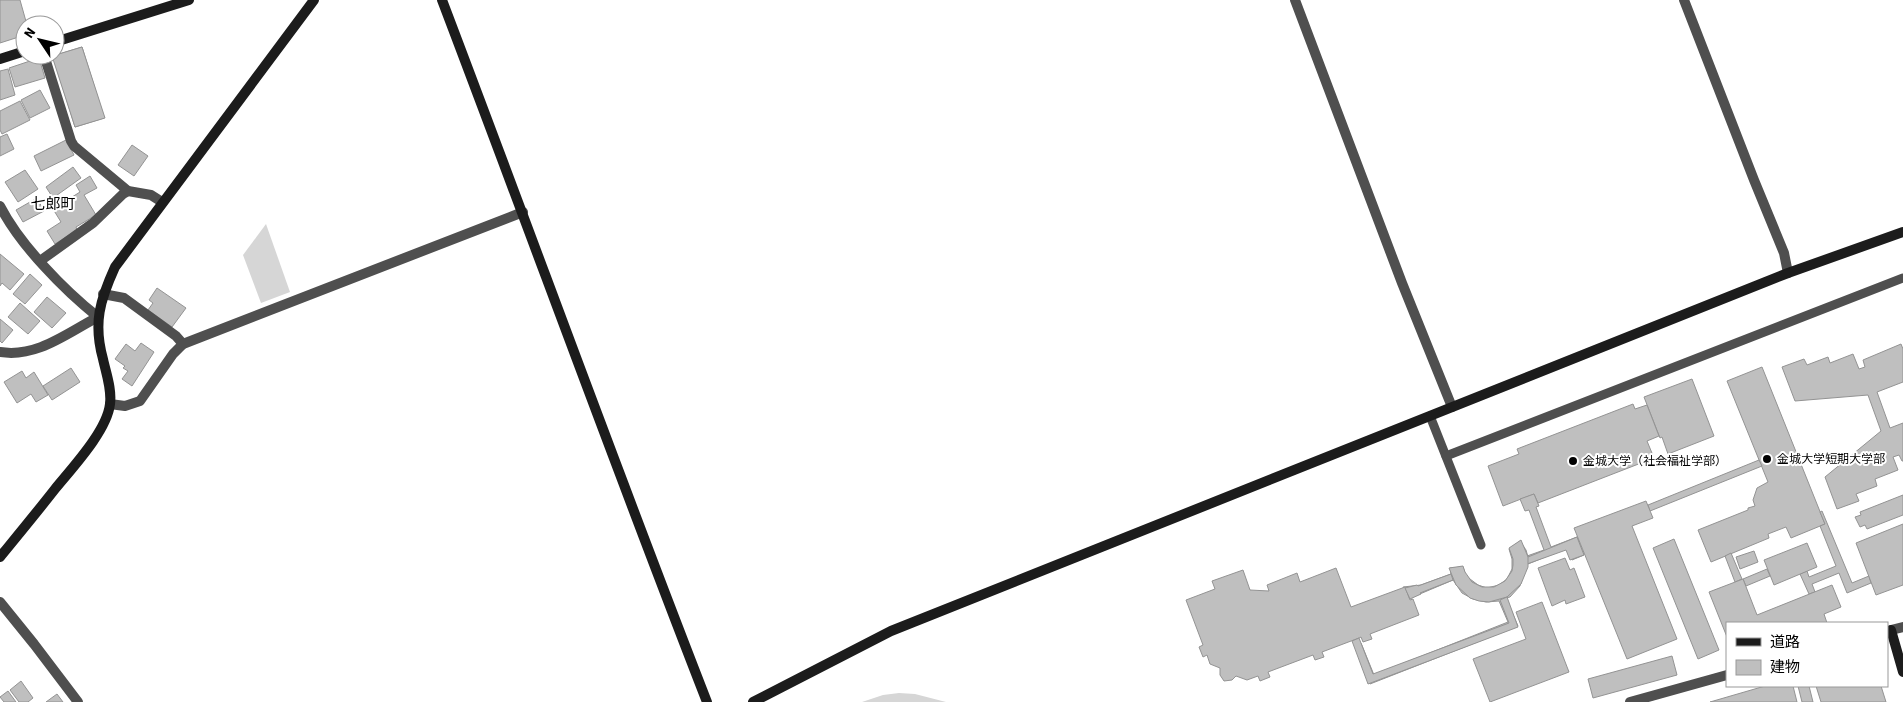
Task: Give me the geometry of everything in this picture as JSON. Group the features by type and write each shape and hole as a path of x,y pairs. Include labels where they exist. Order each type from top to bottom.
{"street":[{"path":"65,39 189,0"},
{"path":"0,557 85,452 102,428 110,404 108,379 98,336 98,316 103,294 115,267 314,0"},
{"path":"442,0 523,212 632,510 707,702"},
{"path":"1295,0 1402,283 1452,407"},
{"path":"1684,0 1784,253 1788,273"},
{"path":"0,58 15,54"},
{"path":"47,65 74,146 128,191 151,195 162,202"},
{"path":"40,261 93,223 128,191"},
{"path":"0,206 22,241 79,301 98,316"},
{"path":"110,404 125,406 140,401 173,354 183,344 523,212"},
{"path":"753,702 891,631 1788,273 1903,232"},
{"path":"103,294 124,298 176,336 183,344"},
{"path":"0,352 7,353 45,346 98,316"},
{"path":"0,602 78,702"},
{"path":"1903,627 1889,631 1903,672"},
{"path":"1630,702 1726,675"}],"lane":[{"path":"1446,456 1903,278"},
{"path":"1430,416 1481,545"}],"shaded area":[{"path":"266,224 290,292 261,303 243,255"},
{"path":"915,694 946,702 862,702 883,695"}],"building":[{"path":"0,0 20,0 24,15 15,15 15,38 0,43"},
{"path":"82,47 104,118 75,127 56,65 65,65 65,52"},
{"path":"82,47 105,118 75,127 55,65 65,65 65,52"},
{"path":"18,65 41,65 45,78 15,87 9,68"},
{"path":"8,69 15,95 0,100 0,71"},
{"path":"40,90 50,108 30,118 21,100"},
{"path":"20,101 30,120 2,134 0,130 0,111"},
{"path":"7,134 14,149 0,156 0,137"},
{"path":"66,140 74,155 41,171 34,156"},
{"path":"132,145 148,156 134,176 118,165"},
{"path":"73,167 81,178 53,198 46,187"},
{"path":"25,170 38,189 18,202 5,182"},
{"path":"90,176 97,188 84,195 96,215 76,227 77,230 55,244 47,231 61,222 53,209 80,192 76,185"},
{"path":"37,198 44,211 23,222 16,210"},
{"path":"0,254 24,274 10,290 2,283 0,286"},
{"path":"30,274 42,285 25,304 13,294"},
{"path":"157,288 186,308 172,327 148,310 153,303 149,300"},
{"path":"47,297 66,313 52,328 34,312"},
{"path":"20,303 40,321 28,334 8,317"},
{"path":"0,319 13,330 2,343 0,341"},
{"path":"141,343 154,352 132,386 122,379 128,371 123,368 125,366 115,359 126,344 135,351"},
{"path":"1901,344 1903,349 1903,382 1877,392 1890,428 1903,423 1903,461 1899,455 1893,457 1898,470 1875,479 1877,486 1856,494 1859,501 1837,509 1825,477 1881,431 1868,395 1795,401 1782,367 1804,359 1807,365 1828,357 1830,363 1853,354 1859,369 1865,367 1863,360"},
{"path":"1762,367 1825,524 1791,538 1786,527 1768,534 1769,538 1711,562 1698,530 1755,506 1753,500 1757,488 1768,482 1727,381"},
{"path":"71,368 80,382 52,400 43,386"},
{"path":"22,371 26,378 34,372 48,395 36,402 31,394 17,403 4,382"},
{"path":"1692,379 1714,436 1668,454 1644,397"},
{"path":"1633,404 1635,409 1647,405 1659,436 1647,441 1654,458 1538,503 1534,494 1503,506 1488,466 1519,454 1517,449"},
{"path":"1759,460 1762,466 1650,511 1648,505"},
{"path":"1534,494 1539,506 1536,507 1551,547 1577,537 1584,555 1572,560 1567,548 1528,564 1527,556 1544,550 1529,510 1525,511 1520,499"},
{"path":"1903,495 1903,515 1867,529 1865,525 1860,527 1855,517 1861,515 1860,512"},
{"path":"1646,501 1653,518 1632,526 1677,639 1627,659 1574,528"},
{"path":"1822,511 1852,583 1869,576 1871,583 1847,593 1839,573 1812,584 1815,592 1809,594 1800,574 1807,571 1809,577 1836,566 1820,526 1825,524 1820,512"},
{"path":"1903,524 1903,585 1876,595 1856,543"},
{"path":"1577,537 1584,555 1570,560 1566,550 1527,564 1520,586 1510,597 1506,598 1518,626 1370,684 1355,645 1361,643 1374,675 1508,622 1499,601 1486,602 1473,599 1462,593 1453,580 1408,599 1403,587 1421,585 1451,574 1450,568 1463,567 1466,576 1478,585 1487,588 1499,585 1507,579 1512,569 1509,549 1520,541 1528,557"},
{"path":"1674,539 1719,650 1698,659 1653,548"},
{"path":"1521,540 1528,557 1528,567 1521,584 1507,597 1489,602 1479,601 1470,598 1456,585 1449,568 1463,566 1472,582 1482,587 1494,587 1505,581 1512,571 1513,565 1509,548"},
{"path":"1807,543 1817,567 1774,585 1764,560"},
{"path":"1754,551 1758,562 1740,569 1736,557"},
{"path":"1731,553 1742,579 1735,582 1725,556"},
{"path":"1565,558 1570,570 1574,568 1585,597 1566,604 1565,600 1552,606 1538,568"},
{"path":"1336,568 1351,607 1405,587 1410,600 1413,599 1419,615 1370,634 1372,639 1363,642 1361,637 1322,652 1324,657 1315,660 1313,655 1268,672 1270,677 1260,681 1258,676 1247,680 1236,676 1232,680 1224,681 1220,675 1220,668 1210,664 1207,655 1203,657 1199,647 1203,645 1186,600 1215,589 1212,581 1243,570 1250,590 1269,591 1267,585 1297,573 1300,582"},
{"path":"1767,569 1770,576 1746,586 1743,579"},
{"path":"1451,574 1453,580 1410,599 1405,588 1418,586"},
{"path":"1743,579 1757,615 1832,585 1841,607 1824,614 1827,622 1726,622 1726,634 1709,592"},
{"path":"1507,597 1518,627 1368,684 1352,641 1359,638 1373,674 1509,623 1500,600"},
{"path":"1542,602 1569,672 1490,702 1473,659 1526,639 1516,612"},
{"path":"1672,656 1677,675 1593,698 1588,679"},
{"path":"21,681 33,698 28,702 19,702 10,690"},
{"path":"1762,687 1793,687 1797,702 1710,702"},
{"path":"1798,687 1809,687 1813,702 1802,702"},
{"path":"1816,687 1881,687 1886,702 1821,702"},
{"path":"8,691 16,702 4,702 0,697"},
{"path":"57,694 63,702 46,702"}],"place":[{"name":"金城大学短期大学部","path":"1767,459"},
{"name":"金城大学（社会福祉学部）","path":"1573,461"}],"district":[{"name":"七郎町","path":"53,204"}]}
